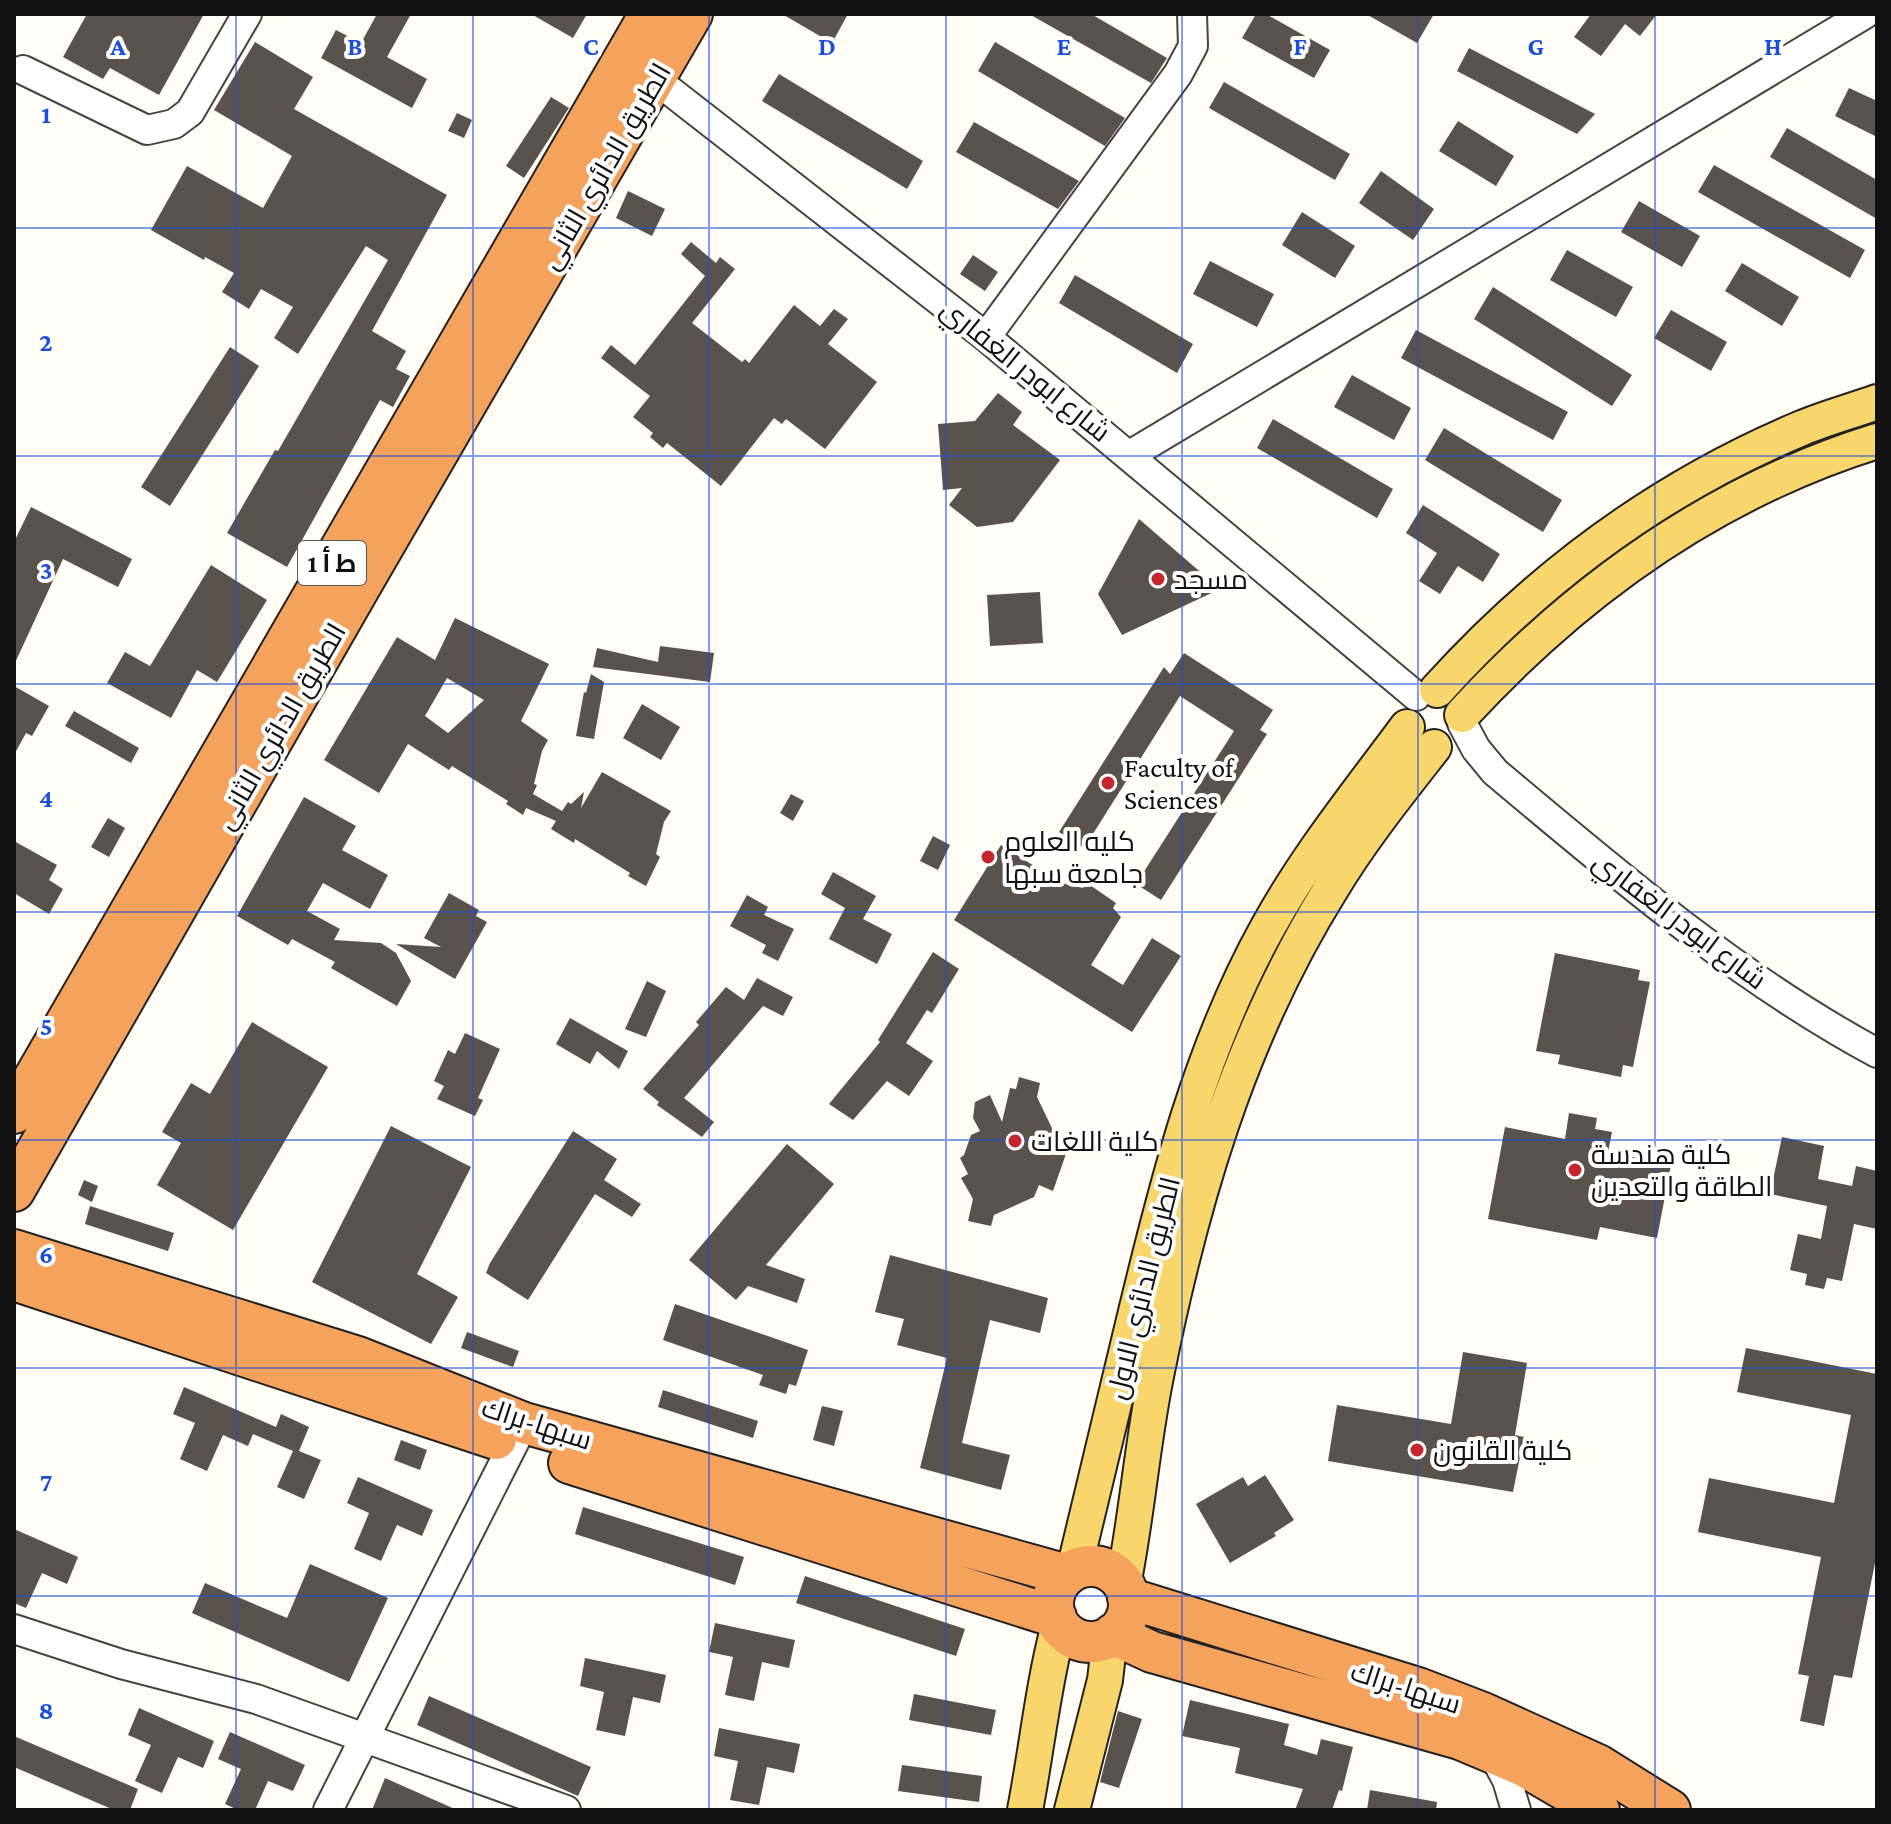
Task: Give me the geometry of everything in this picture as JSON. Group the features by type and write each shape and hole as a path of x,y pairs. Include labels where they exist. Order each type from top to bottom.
{"highway":[{"name":"الطريق الدائري الثاني","path":"14,1191 365,577 641,68 650,14"},
{"name":"الطريق الدائري الثاني","path":"14,1113 641,68 692,14"},
{"name":"سبها-براك","path":"14,1250 358,1357 519,1434 1070,1572"},
{"name":"سبها-براك","path":"14,1280 519,1434 1058,1621"},
{"path":"1096,1566 1116,1576 1126,1591 1126,1618 1112,1636 1088,1642 1067,1633 1058,1621 1053,1599 1056,1589 1070,1572 1096,1566"},
{"name":"سبها-براك","path":"1126,1591 1418,1688 1483,1713 1598,1765 1670,1810"},
{"name":"سبها-براك","path":"1112,1636 1152,1652 1460,1739 1524,1766 1594,1809"}],"main road":[{"name":"الطريق الدائري الاول","path":"1070,1572 1161,1208 1193,1104 1231,1003 1268,926 1333,827 1420,704 1507,617 1554,576 1623,524 1710,472 1802,428 1877,402"},
{"name":"الطريق الدائري الاول","path":"1126,1591 1156,1377 1204,1173 1225,1110 1260,1025 1323,901 1367,833 1497,677 1559,619 1646,553 1733,499 1821,459 1877,441"},
{"path":"1451,695 1456,701 1450,733 1417,742 1420,704 1451,695"},
{"path":"1025,1810 1058,1621"},
{"path":"1072,1810 1105,1680 1112,1636"}],"street":[{"path":"23,70 147,130 174,124 190,112 247,14"},
{"path":"986,337 1178,74 1193,46 1192,14"},
{"path":"1130,455 1865,14"},
{"name":"شارع ابودر الغفاري","path":"641,68 986,337 1130,455 1420,704"},
{"name":"شارع ابودر الغفاري","path":"1450,733 1476,749 1495,772 1661,910 1758,982 1827,1026 1877,1053"},
{"path":"328,1810 519,1434"},
{"path":"14,1629 121,1664 256,1699 566,1810"},
{"path":"1493,1754 1507,1780 1516,1810"}],"building":[{"path":"87,14 204,14 159,95 110,68 103,79 63,57"},
{"path":"377,14 411,14 387,57 427,79 412,108 321,58 336,30 361,43"},
{"path":"531,14 587,14 573,38"},
{"path":"782,14 848,14 832,43"},
{"path":"1029,14 1091,14 1167,58 1151,83"},
{"path":"1256,14 1266,14 1330,50 1314,78 1242,38"},
{"path":"1366,14 1434,14 1417,43"},
{"path":"1591,14 1657,14 1640,36 1625,24 1601,56 1574,37"},
{"path":"255,42 313,77 294,109 447,195 372,331 406,351 396,369 410,376 393,407 380,400 287,567 227,533 388,260 366,246 298,354 274,338 293,307 261,289 249,309 222,292 234,273 151,230 187,166 263,208 292,156 214,110"},
{"path":"995,42 1125,118 1105,146 978,71"},
{"path":"1469,48 1595,114 1577,134 1457,71"},
{"path":"779,74 923,161 907,189 762,101"},
{"path":"1224,82 1350,154 1335,180 1209,108"},
{"path":"1849,88 1877,101 1877,137 1835,116"},
{"path":"551,97 569,108 524,178 506,166"},
{"path":"457,113 472,120 464,138 448,131"},
{"path":"1458,121 1514,156 1496,186 1439,151"},
{"path":"974,122 1079,181 1058,209 956,152"},
{"path":"1787,128 1877,180 1877,219 1770,157"},
{"path":"1714,165 1865,250 1850,278 1698,192"},
{"path":"1381,171 1434,209 1413,240 1359,203"},
{"path":"628,191 665,209 652,236 616,218"},
{"path":"1639,201 1700,236 1682,267 1621,232"},
{"path":"1302,212 1355,246 1335,278 1282,245"},
{"path":"691,242 716,263 720,257 735,269 692,323 742,362 745,359 749,363 794,305 820,326 834,309 848,319 828,344 877,382 825,449 786,419 782,424 774,418 721,486 667,443 663,448 650,437 653,433 633,417 650,396 601,358 611,345 635,365 705,276 681,254"},
{"path":"1567,250 1633,287 1616,317 1550,280"},
{"path":"973,255 998,272 985,291 960,274"},
{"path":"1210,261 1274,294 1257,327 1193,294"},
{"path":"1742,263 1799,297 1782,326 1725,291"},
{"path":"1075,275 1193,344 1177,373 1059,303"},
{"path":"1493,287 1632,375 1612,406 1474,319"},
{"path":"1671,310 1727,342 1711,371 1654,338"},
{"path":"1416,330 1568,412 1553,440 1401,358"},
{"path":"230,347 259,366 170,506 141,487"},
{"path":"1352,375 1411,408 1394,440 1334,407"},
{"path":"998,393 1022,412 1013,425 1060,460 1013,522 977,527 949,505 962,488 943,490 938,424 975,421"},
{"path":"1273,419 1393,489 1377,518 1257,448"},
{"path":"1444,428 1562,500 1543,532 1425,460"},
{"path":"1423,505 1500,554 1483,582 1458,566 1440,594 1419,581 1437,553 1406,533"},
{"path":"31,507 132,559 118,587 63,559 14,665 14,542"},
{"name":"مسجد","path":"1139,519 1220,589 1122,635 1098,594"},
{"path":"211,565 267,600 217,682 197,670 171,718 107,683 125,652 150,666"},
{"path":"1040,592 1043,643 990,646 987,595"},
{"path":"455,618 549,664 521,721 548,740 542,751 533,794 562,811 568,802 571,804 584,792 581,808 602,772 671,811 664,822 656,854 660,857 646,886 575,839 574,843 551,829 556,821 526,808 523,815 506,804 508,801 452,766 449,770 408,744 379,793 324,760 397,637 435,660","holes":["447,678 484,700 448,733 425,716"]},
{"path":"660,646 714,653 710,682 593,667 597,648 658,662"},
{"name":"Faculty of Sciences","path":"1184,653 1273,710 1260,730 1267,734 1161,900 1136,884 1234,731 1180,696 1084,848 1059,832 1164,667 1170,674"},
{"path":"591,674 604,682 594,739 576,736 584,692"},
{"path":"14,686 49,706 32,736 26,733 14,755"},
{"path":"642,704 680,727 661,760 623,738"},
{"path":"74,711 139,748 131,763 65,726"},
{"path":"791,794 804,801 793,821 780,813"},
{"path":"304,797 356,826 342,850 388,875 370,909 323,883 307,911 340,929 334,940 381,943 396,953 411,981 397,1006 331,968 335,962 292,939 288,945 237,916"},
{"path":"108,818 125,828 109,857 91,847"},
{"path":"933,836 950,845 938,870 920,861"},
{"path":"14,841 57,865 49,880 63,889 49,914 14,893"},
{"path":"1001,845 1061,883 1083,888 1087,883 1116,903 1113,908 1121,917 1091,965 1123,985 1152,938 1181,956 1132,1032 954,920"},
{"path":"833,872 876,896 863,919 892,934 877,964 829,939 845,908 821,894"},
{"path":"449,893 479,910 476,916 487,922 455,979 396,944 441,947 424,938"},
{"path":"747,895 768,907 764,915 794,929 778,961 762,953 766,945 730,926"},
{"path":"933,952 959,969 932,1013 927,1010 906,1043 933,1061 909,1096 887,1081 853,1120 829,1104 880,1042 878,1040"},
{"path":"1555,953 1640,970 1638,980 1650,982 1633,1067 1623,1065 1621,1077 1558,1064 1560,1055 1536,1051"},
{"path":"757,978 793,997 783,1016 763,1006 684,1098 714,1122 702,1137 657,1105 659,1102 643,1089 699,1025 696,1022 726,987 744,1000"},
{"path":"647,981 666,991 646,1037 625,1029"},
{"path":"570,1018 628,1051 619,1069 597,1051 590,1064 556,1044"},
{"path":"252,1022 328,1067 233,1230 157,1185 181,1143 162,1132 191,1083 210,1094"},
{"path":"465,1033 500,1049 478,1098 483,1100 475,1116 437,1099 444,1086 434,1081 448,1050 455,1054"},
{"path":"1019,1077 1040,1083 1037,1097 1062,1149 1067,1151 1053,1191 1039,1185 1034,1197 994,1215 991,1226 968,1221 973,1199 961,1178 968,1174 960,1158 971,1135 980,1131 973,1118 975,1102 990,1095 1002,1122 1010,1088 1016,1089"},
{"path":"1569,1113 1597,1118 1595,1129 1612,1132 1608,1152 1671,1165 1657,1238 1600,1227 1597,1240 1488,1219 1505,1127 1565,1139"},
{"path":"391,1126 471,1167 417,1274 458,1297 431,1344 312,1282"},
{"path":"573,1131 617,1159 604,1180 641,1204 632,1217 595,1194 528,1300 486,1273"},
{"path":"1782,1137 1824,1146 1818,1179 1852,1186 1856,1166 1877,1171 1877,1229 1854,1224 1842,1281 1827,1278 1824,1289 1805,1285 1807,1274 1790,1270 1798,1234 1821,1239 1827,1206 1770,1194"},
{"path":"787,1144 834,1184 766,1265 805,1279 797,1303 748,1286 736,1300 689,1260"},
{"path":"84,1180 98,1186 92,1202 78,1195"},
{"path":"90,1206 174,1233 168,1251 85,1224"},
{"path":"890,1255 1048,1298 1040,1333 990,1320 962,1443 1010,1455 1001,1490 920,1468 947,1358 897,1345 904,1319 875,1312"},
{"path":"675,1304 808,1350 796,1386 789,1384 786,1394 759,1385 763,1375 663,1340"},
{"path":"467,1332 519,1351 513,1367 461,1348"},
{"path":"1746,1348 1877,1374 1877,1553 1852,1678 1834,1675 1824,1726 1800,1721 1809,1676 1798,1674 1821,1557 1698,1532 1709,1478 1834,1503 1851,1415 1737,1392"},
{"path":"1463,1352 1527,1363 1515,1435 1524,1437 1513,1492 1328,1461 1337,1405 1451,1424"},
{"path":"184,1387 276,1427 281,1414 309,1427 299,1451 321,1460 304,1499 277,1487 293,1451 253,1434 248,1446 223,1435 207,1471 180,1459 195,1423 173,1414"},
{"path":"663,1390 758,1421 753,1438 658,1407"},
{"path":"822,1406 843,1411 834,1446 813,1440"},
{"path":"401,1440 427,1450 420,1470 394,1460"},
{"path":"1265,1475 1294,1520 1274,1533 1276,1536 1230,1563 1196,1504 1243,1477 1248,1486"},
{"path":"358,1477 433,1510 422,1536 397,1525 381,1561 354,1549 369,1513 347,1503"},
{"path":"583,1507 744,1557 735,1585 575,1534"},
{"path":"14,1529 78,1557 67,1584 42,1573 26,1608 14,1603"},
{"path":"310,1564 388,1598 349,1682 192,1613 205,1583 287,1618"},
{"path":"805,1576 965,1629 956,1656 796,1603"},
{"path":"715,1623 795,1640 789,1668 762,1662 754,1701 725,1695 733,1657 709,1652"},
{"path":"585,1658 666,1675 660,1703 633,1697 625,1736 596,1730 604,1692 580,1686"},
{"path":"914,1694 996,1710 991,1735 909,1720"},
{"path":"429,1696 591,1767 578,1796 417,1725"},
{"path":"1190,1700 1289,1724 1284,1745 1317,1755 1321,1739 1353,1747 1342,1791 1339,1790 1332,1810 1295,1810 1303,1789 1235,1773 1240,1748 1182,1736"},
{"path":"139,1708 214,1741 203,1768 178,1757 162,1793 135,1781 151,1745 128,1735"},
{"path":"1118,1711 1142,1719 1119,1788 1100,1782"},
{"path":"719,1728 800,1744 794,1773 767,1767 759,1805 730,1800 738,1761 714,1756"},
{"path":"230,1732 305,1765 293,1791 268,1781 255,1810 238,1810 225,1804 241,1769 218,1759"},
{"path":"14,1736 138,1789 130,1810 114,1810 14,1767"},
{"path":"902,1765 982,1776 979,1802 898,1791"},
{"path":"385,1778 457,1810 372,1810"},
{"path":"1370,1790 1437,1802 1436,1810 1367,1810"}],"place":[{"name":"مسجد","path":"1158,579"},
{"name":"Faculty of Sciences","path":"1108,783"},
{"name":"كليه العلوم جامعة سبها","path":"988,857"},
{"name":"كلية اللغات","path":"1015,1141"},
{"name":"كلية هندسة الطاقة والتعدين","path":"1575,1170"},
{"name":"كلية القانون","path":"1417,1450"}]}
